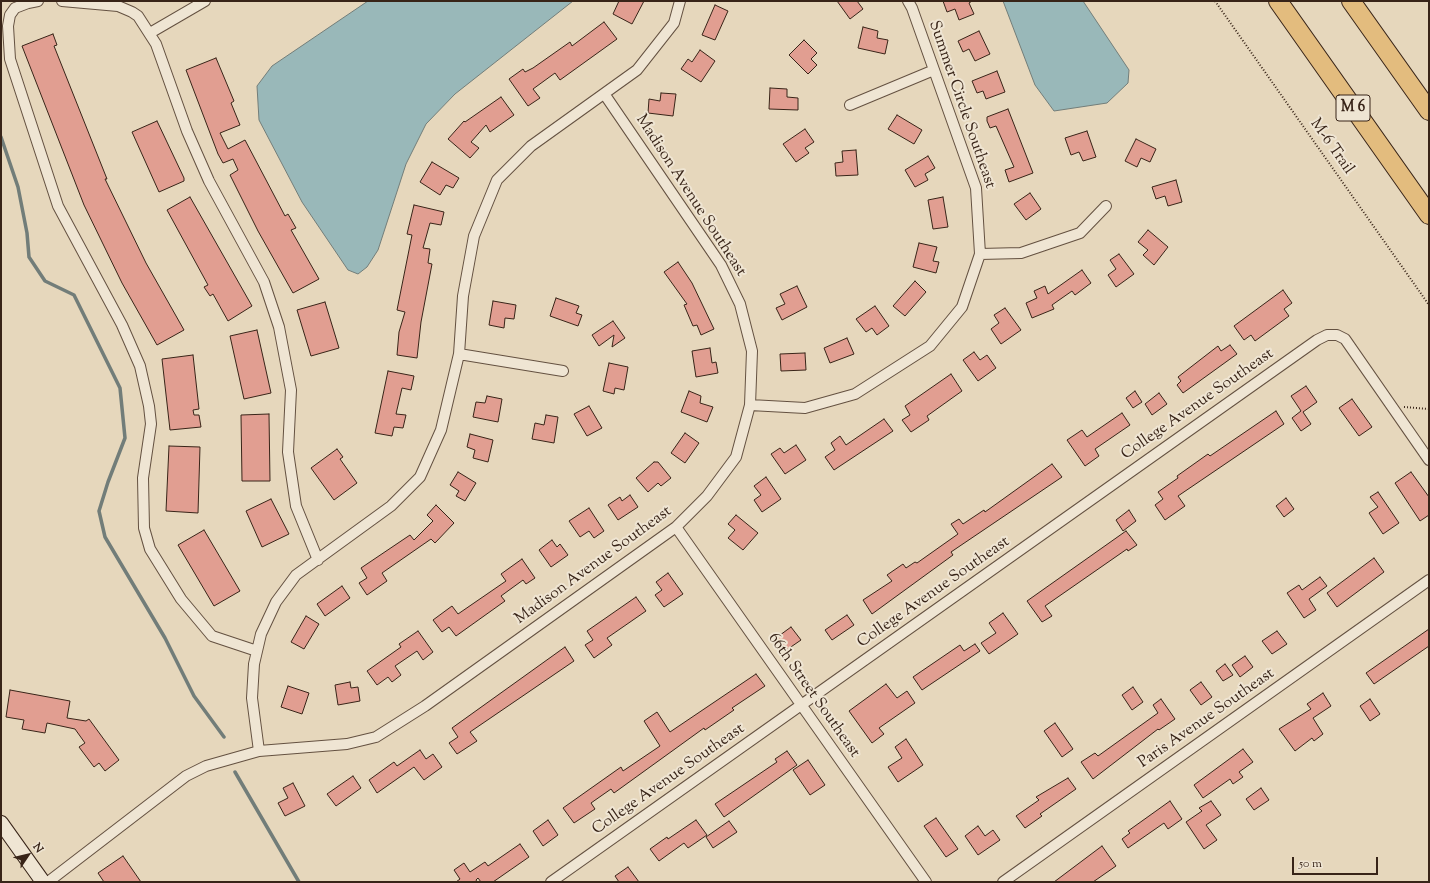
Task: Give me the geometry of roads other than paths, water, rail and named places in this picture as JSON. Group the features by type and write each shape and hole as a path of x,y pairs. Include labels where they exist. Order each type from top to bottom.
{"highway":[{"name":"M 6","path":"1278,1 1429,215"},
{"path":"1351,1 1429,111"}],"main road":[{"path":"1,823 43,882"}],"street":[{"path":"38,1 16,8 10,15 8,26 10,59 58,206 122,325 140,366 149,406 151,424 143,478 144,528 150,549 181,599 212,636 257,651"},
{"path":"62,1 88,2 118,6 138,16 150,33 169,78 187,131 209,181 264,282 279,327 291,390 288,452 296,506 318,560"},
{"path":"150,33 205,1"},
{"path":"259,752 252,698 257,651 261,634 276,602 296,575 391,506 420,477 441,430 458,354 463,296 474,236 497,180 531,146 605,95 637,70 674,23 680,1"},
{"name":"Summer Circle Southeast","path":"750,405 805,408 855,394 887,375 930,346 962,307 980,254 976,188 912,8 908,1"},
{"path":"850,105 934,70"},
{"name":"Madison Avenue Southeast","path":"48,882 186,776 206,766 259,752 347,744 376,737 425,706 676,527 707,496 736,457 750,405 752,351 740,304 721,266 605,95"},
{"path":"980,254 1021,253 1080,233 1106,206"},
{"name":"College Avenue Southeast","path":"551,882 1316,340 1327,335 1337,335 1345,339 1429,460"},
{"path":"458,354 563,371"},
{"name":"66th Street Southeast","path":"676,527 926,882"},
{"name":"Paris Avenue Southeast","path":"1003,882 1429,580"}],"water":[{"path":"368,1 573,1 455,94 426,124 406,164 378,250 367,267 358,274 348,270 302,202 259,120 257,86 272,66"},
{"path":"1003,1 1083,1 1129,70 1128,83 1107,103 1054,111 1035,85"}],"waterway":[{"path":"1,137 18,187 27,233 29,257 45,281 74,295 120,388 125,438 108,482 99,511 105,537 165,638 194,696 224,737"},
{"path":"235,772 299,882"}]}
